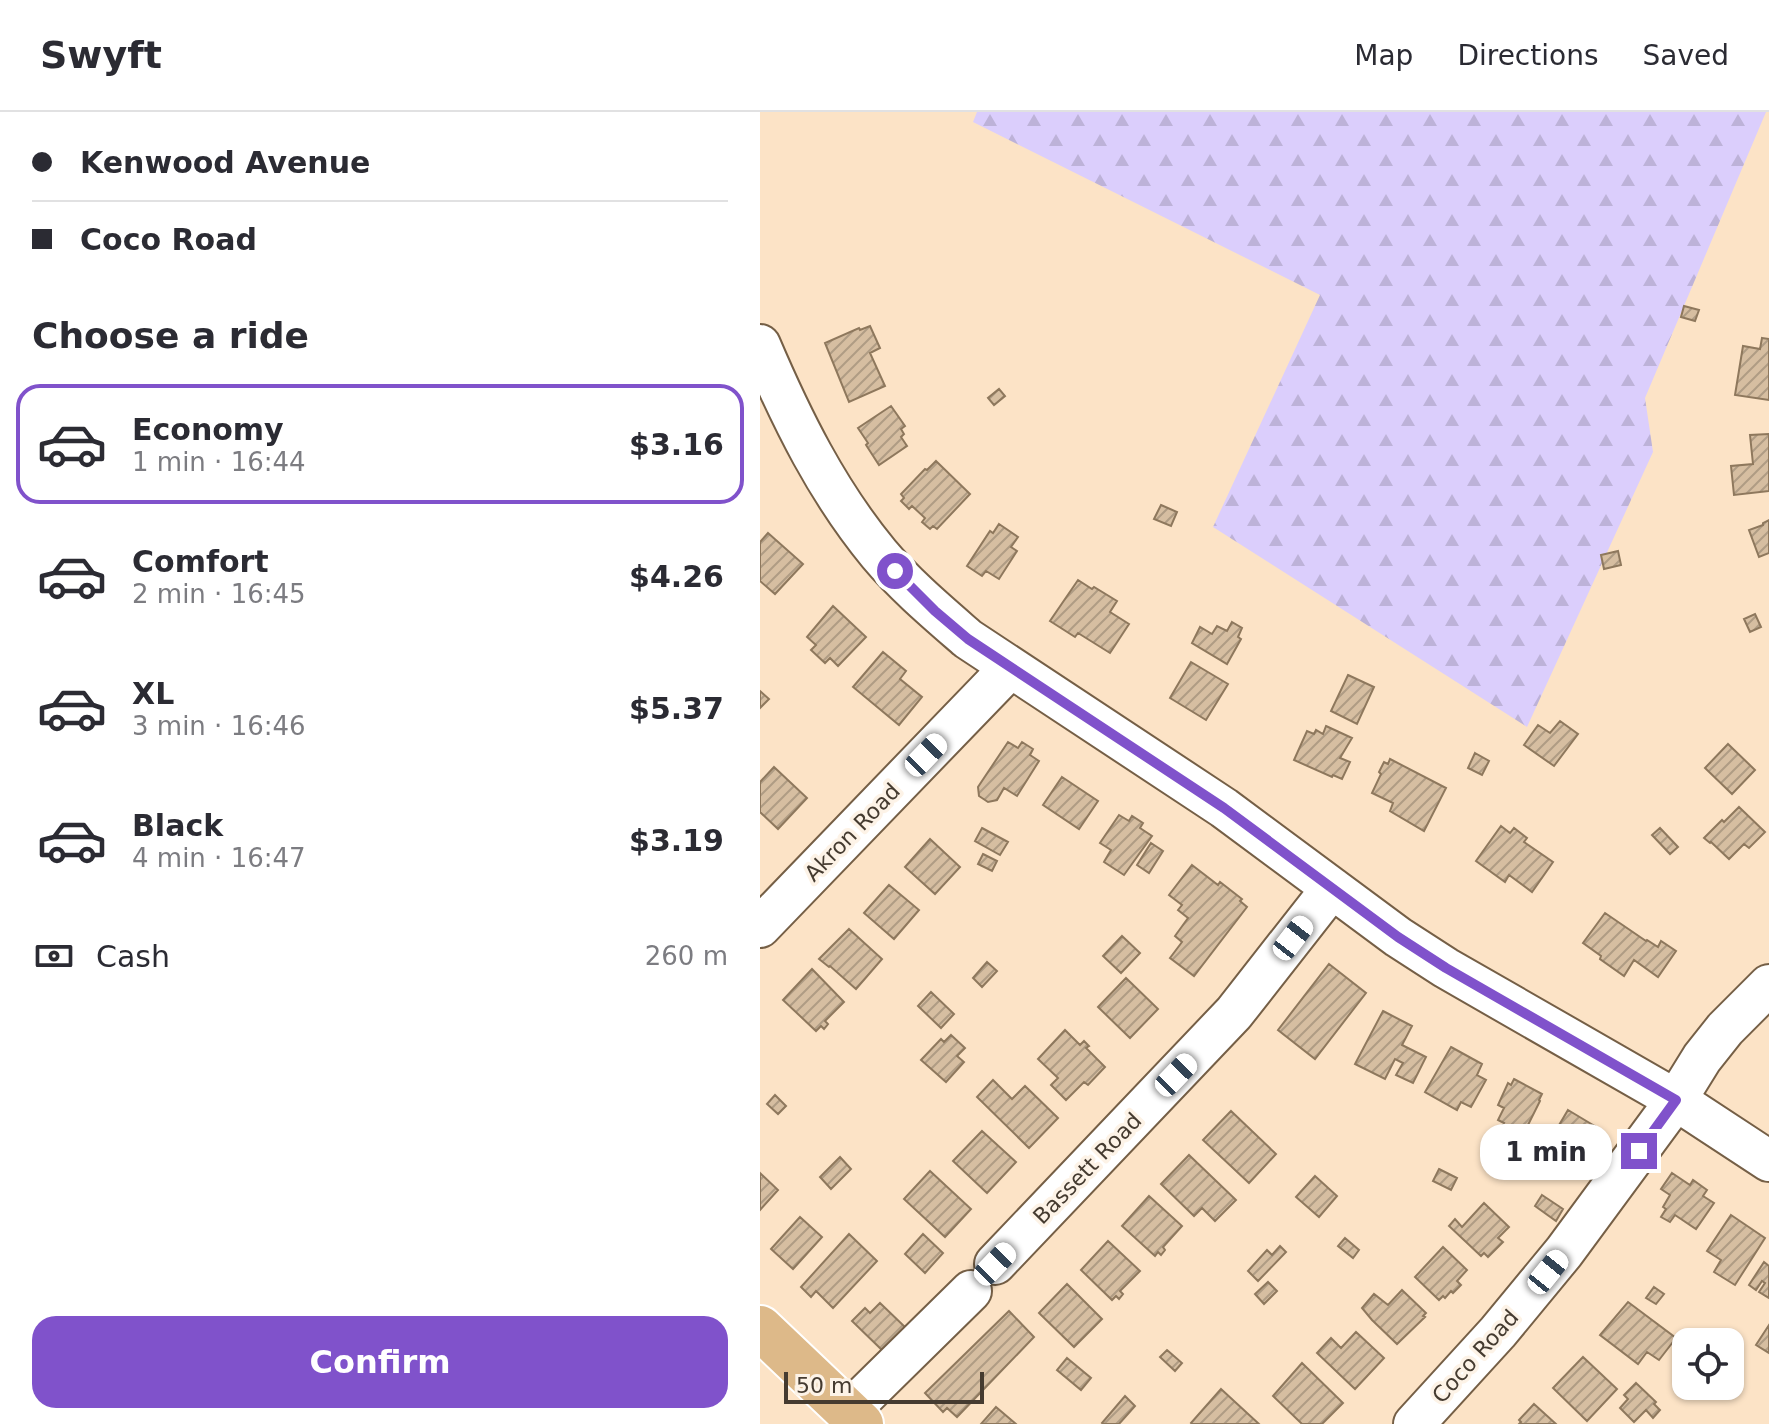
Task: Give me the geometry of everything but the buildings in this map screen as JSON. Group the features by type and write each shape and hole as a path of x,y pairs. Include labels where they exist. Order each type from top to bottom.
{"main road":[{"path":"760,1328 855,1418"}],"street":[{"path":"760,345 785,402 836,497 880,556 968,639 1224,808 1398,937 1446,968 1676,1100 1769,1161"},
{"name":"Akron Road","path":"760,927 1010,668"},
{"name":"Bassett Road","path":"855,1418 1234,1013 1332,888"},
{"name":"Coco Road","path":"1414,1424 1498,1332 1564,1252 1676,1100 1702,1058 1725,1029 1769,985"}],"green space":[{"path":"977,112 1766,112 1645,398 1653,452 1527,727 1213,527 1320,295 973,122"}],"route":[{"path":"895,571 968,639 1224,808 1398,937 1446,968 1676,1100 1639,1151"}]}
